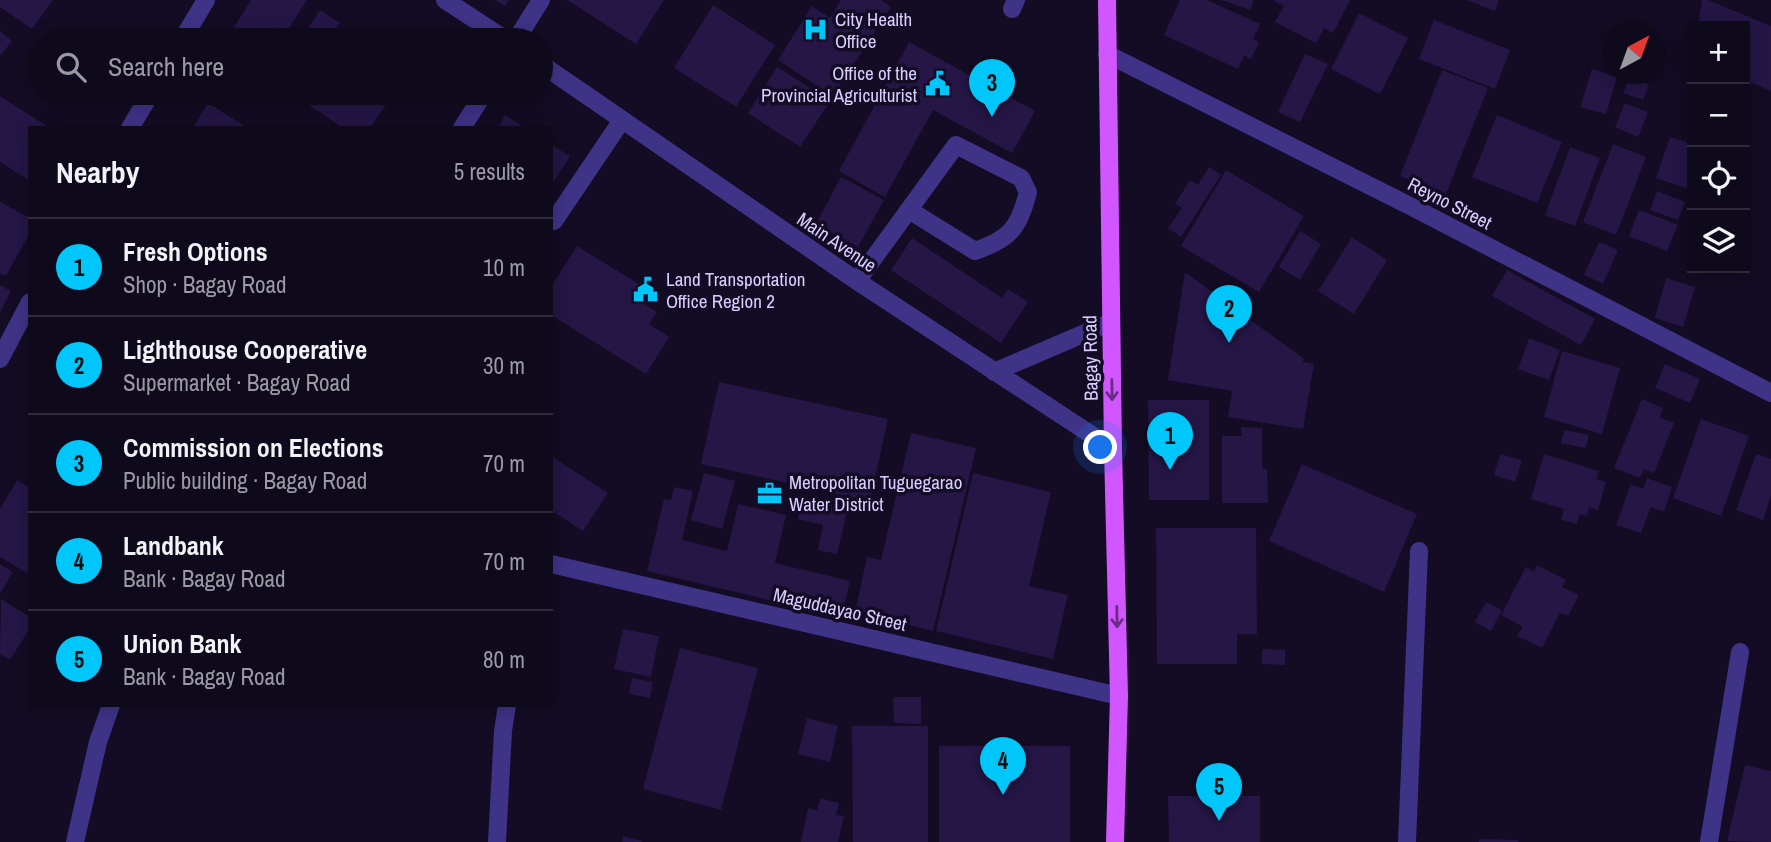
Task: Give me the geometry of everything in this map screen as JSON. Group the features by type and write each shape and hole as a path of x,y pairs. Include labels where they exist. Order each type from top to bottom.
{"main road":[{"name":"Bagay Road","path":"1107,0 1119,696 1115,842"}],"street":[{"path":"189,28 206,0"},
{"path":"445,0 488,28"},
{"path":"524,28 541,0"},
{"name":"Reyno Street","path":"1107,54 1414,208 1771,393"},
{"name":"Main Avenue","path":"553,72 857,281 1113,449"},
{"path":"131,126 144,105"},
{"path":"464,126 477,105"},
{"path":"554,221 622,120"},
{"path":"857,281 956,145 1021,178 1028,192 1021,217 1000,243 975,251 909,210"},
{"path":"0,359 28,306"},
{"path":"994,372 1111,321"},
{"path":"1407,842 1419,551"},
{"name":"Maguddayao Street","path":"553,564 1119,696"},
{"path":"1709,842 1740,652"},
{"path":"75,842 98,742 110,707"},
{"path":"496,842 507,707"}],"building":[{"path":"0,0 53,0 33,28 0,7"},
{"path":"251,0 307,0 289,28 234,28"},
{"path":"495,0 509,0 505,6"},
{"path":"567,0 664,0 636,44"},
{"path":"841,0 881,0 891,7 833,96 778,60 812,6 830,18"},
{"path":"1180,0 1207,0 1260,24 1253,39 1259,42 1251,59 1244,55 1238,69 1164,35"},
{"path":"1222,0 1254,0 1250,10"},
{"path":"1273,0 1350,0 1333,33 1324,28 1316,43 1275,22 1284,6"},
{"path":"1467,0 1499,0 1495,11"},
{"path":"1702,0 1708,0 1771,26 1771,91 1750,82 1750,21 1699,21"},
{"path":"713,5 775,45 736,107 674,68"},
{"path":"320,10 340,23 336,28 308,28"},
{"path":"1359,13 1408,38 1380,94 1331,69"},
{"path":"1434,20 1510,50 1495,89 1419,59"},
{"path":"0,31 12,41 0,56"},
{"path":"909,42 1035,111 1012,153 933,110 885,197 839,171"},
{"path":"1305,54 1328,64 1300,122 1278,112"},
{"path":"777,67 830,101 800,147 748,113"},
{"path":"1592,69 1603,73 1603,84 1615,84 1606,114 1580,107"},
{"path":"1442,70 1488,88 1446,194 1400,176"},
{"path":"1627,84 1649,85 1643,100 1623,93"},
{"path":"0,96 47,126 28,126 28,180 0,162"},
{"path":"1625,103 1648,112 1638,137 1615,127"},
{"path":"207,105 211,105 245,126 194,126"},
{"path":"309,105 386,105 371,126 340,126"},
{"path":"505,115 522,126 499,126"},
{"path":"1497,115 1562,142 1537,203 1472,177"},
{"path":"1670,137 1687,142 1687,188 1656,178"},
{"path":"1613,144 1646,157 1616,235 1583,222"},
{"path":"553,146 570,156 553,183"},
{"path":"1570,147 1600,158 1575,226 1545,215"},
{"path":"1209,167 1221,175 1181,237 1168,228 1182,208 1175,204 1190,180 1198,185"},
{"path":"1226,170 1304,216 1259,292 1181,246"},
{"path":"841,177 884,200 858,247 816,224"},
{"path":"1657,191 1685,202 1678,220 1650,210"},
{"path":"0,202 28,217 28,237 6,276 0,273"},
{"path":"1639,210 1678,225 1667,251 1629,236"},
{"path":"1300,231 1321,244 1300,280 1279,267"},
{"path":"1352,237 1387,260 1354,314 1318,291"},
{"path":"912,238 1002,298 1008,289 1028,302 1001,343 891,270"},
{"path":"1599,242 1618,250 1603,284 1584,275"},
{"path":"577,246 647,289 639,301 657,312 649,324 669,337 646,374 553,316 553,284"},
{"path":"1507,270 1595,319 1581,345 1492,296"},
{"path":"1185,272 1303,358 1303,362 1314,364 1303,429 1228,417 1232,391 1168,380"},
{"path":"1666,278 1695,287 1683,327 1655,318"},
{"path":"0,285 11,291 0,313"},
{"path":"1529,338 1560,350 1549,380 1518,369"},
{"path":"1562,351 1620,368 1602,434 1544,417"},
{"path":"1665,364 1700,379 1690,403 1655,388"},
{"path":"719,382 888,419 870,501 701,464"},
{"path":"1642,399 1663,408 1660,417 1674,423 1654,473 1644,469 1640,478 1614,468"},
{"path":"1148,400 1209,400 1209,500 1149,500"},
{"path":"1701,419 1749,436 1721,516 1673,498"},
{"path":"1241,427 1262,428 1262,469 1267,469 1268,503 1222,503 1222,436 1242,436"},
{"path":"1564,430 1589,435 1586,448 1561,443"},
{"path":"911,433 976,448 933,631 855,612 867,557 881,560"},
{"path":"1500,454 1522,460 1515,482 1494,475"},
{"path":"1544,454 1599,471 1596,479 1606,482 1598,510 1589,507 1587,516 1580,514 1577,524 1561,520 1564,509 1531,499"},
{"path":"1756,454 1771,459 1771,495 1763,520 1736,510"},
{"path":"553,457 608,493 583,531 553,511"},
{"path":"1302,464 1417,514 1384,592 1269,541"},
{"path":"704,473 735,481 722,529 691,520"},
{"path":"973,473 1051,492 1029,586 1068,595 1053,659 936,631"},
{"path":"1647,478 1672,487 1664,512 1651,507 1641,533 1616,525 1631,484 1643,489"},
{"path":"17,480 28,487 28,574 0,557 0,509"},
{"path":"674,487 693,491 682,540 727,551 738,504 786,515 775,563 850,581 841,617 647,571 664,499 671,500"},
{"path":"803,497 848,508 837,554 818,550 823,525 798,519"},
{"path":"1156,528 1256,528 1257,634 1237,634 1237,664 1157,664"},
{"path":"0,564 13,572 0,594"},
{"path":"1537,565 1566,580 1562,587 1579,595 1568,616 1560,613 1542,648 1517,636 1523,627 1501,615 1526,567 1534,572"},
{"path":"1,599 28,616 28,631 10,660 0,654"},
{"path":"1486,602 1502,610 1491,631 1475,622"},
{"path":"623,629 659,636 651,677 614,669"},
{"path":"680,648 758,668 721,810 643,789"},
{"path":"1262,649 1285,650 1285,665 1262,664"},
{"path":"632,678 653,682 650,698 629,694"},
{"path":"893,697 921,697 921,724 894,723"},
{"path":"807,718 838,726 830,762 798,754"},
{"path":"852,726 928,726 928,842 853,842"},
{"path":"939,746 1070,746 1070,842 939,842"},
{"path":"1745,765 1771,771 1771,842 1727,841"},
{"path":"1168,796 1260,796 1260,842 1169,842"},
{"path":"820,798 839,803 836,815 844,816 838,842 801,842 808,808 817,811"},
{"path":"623,836 642,841 642,842 622,842"},
{"path":"1479,839 1518,840 1518,842 1479,842"}],"place":[{"name":"City Health Office","path":"815,30"},
{"name":"Office of the Provincial Agriculturist","path":"937,84"},
{"name":"Commission on Elections","path":"992,117"},
{"name":"Land Transportation Office Region 2","path":"646,290"},
{"name":"Lighthouse Cooperative","path":"1229,343"},
{"name":"Fresh Options","path":"1170,470"},
{"name":"Metropolitan Tuguegarao Water District","path":"769,493"},
{"name":"Landbank","path":"1003,795"},
{"name":"Union Bank","path":"1219,821"}]}
